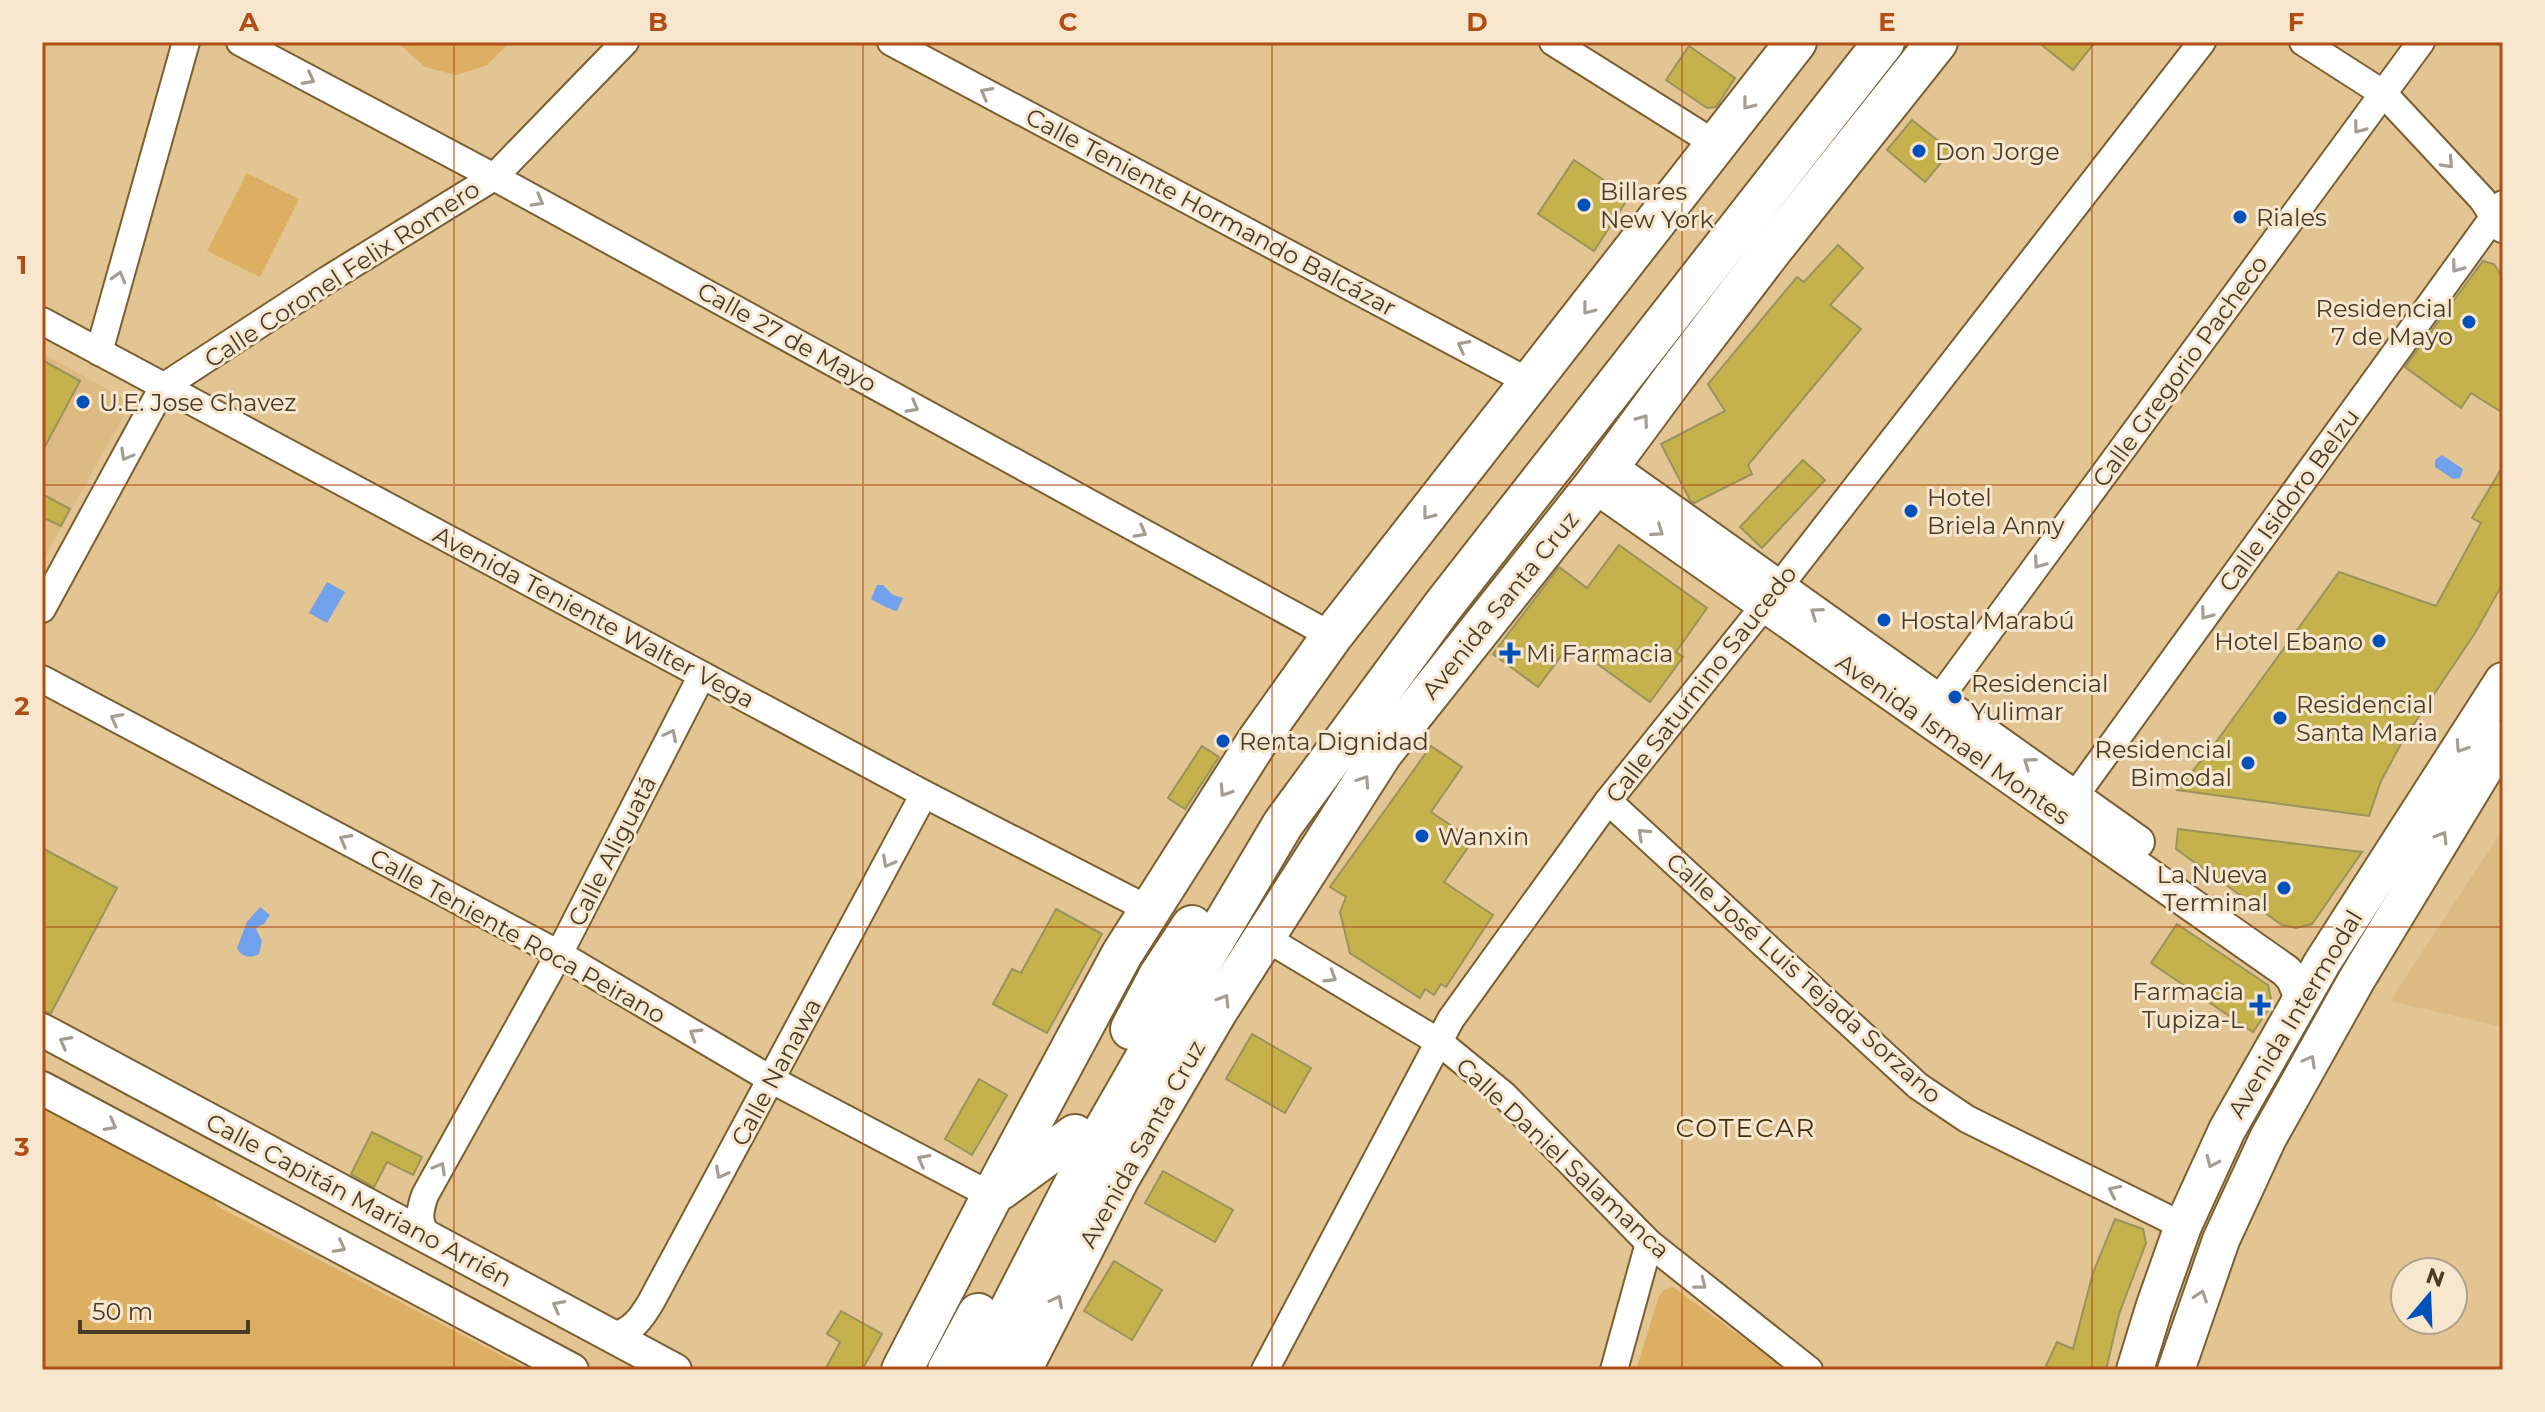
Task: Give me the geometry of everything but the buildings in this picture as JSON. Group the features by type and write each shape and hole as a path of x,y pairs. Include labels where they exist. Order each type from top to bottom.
{"main road":[{"path":"902,1370 1122,954 1258,740 1332,636 1796,42"},
{"path":"948,1370 1159,976 1266,810 1376,655 1853,42"},
{"name":"Avenida Santa Cruz","path":"979,1370 1094,1148 1283,824 1443,606 1884,42"},
{"name":"Avenida Santa Cruz","path":"1021,1370 1119,1178 1217,1011 1382,753 1602,476 1770,252 1937,42"},
{"name":"Avenida Intermodal","path":"2135,1370 2183,1226 2227,1130 2322,963 2503,681"},
{"name":"Avenida Intermodal","path":"2176,1370 2221,1240 2268,1138 2350,990 2503,738"},
{"path":"992,1196 1075,1135"},
{"path":"1023,1284 1119,1178"}],"street":[{"path":"99,352 186,42"},
{"name":"Calle 27 de Mayo","path":"240,42 494,177 1332,636"},
{"name":"Calle Coronel Felix Romero","path":"42,609 163,387 327,280 494,177 625,42"},
{"name":"Calle Teniente Hormando Balcázar","path":"891,42 1531,383"},
{"path":"1553,42 1717,145"},
{"name":"Calle Saturnino Saucedo","path":"1265,1370 1451,1019 1608,801 1772,596 2202,42"},
{"path":"2303,42 2384,94 2500,217"},
{"name":"Calle Gregorio Pacheco","path":"1939,699 2421,42"},
{"name":"Calle Isidoro Belzu","path":"2075,796 2500,217"},
{"name":"Avenida Teniente Walter Vega","path":"42,321 924,794 1148,909"},
{"name":"Avenida Ismael Montes","path":"1602,476 1772,596 2286,971 2301,998"},
{"name":"Avenida Ismael Montes","path":"1772,596 1939,699 2294,957 2304,962 2322,963"},
{"name":"Calle Aliguatá","path":"430,1238 422,1229 419,1212 425,1195 559,954 702,675"},
{"name":"Calle Teniente Roca Peirano","path":"42,679 559,954 772,1080 992,1196"},
{"name":"Calle Nanawa","path":"613,1336 624,1333 643,1315 924,794"},
{"name":"Calle José Luis Tejada Sorzano","path":"1608,801 1918,1086 1967,1119 2183,1226"},
{"name":"Calle Daniel Salamanca","path":"1264,937 1439,1042 1504,1095 1649,1243 1809,1370"},
{"name":"Calle Capitán Mariano Arrién","path":"42,1030 675,1370"},
{"name":"Calle Capitán Mariano Arrién","path":"42,1088 572,1370"},
{"path":"1614,1370 1649,1243"}],"shaded area":[{"path":"397,42 510,42 487,65 456,75 425,67"},
{"path":"247,173 299,199 260,277 207,251"},
{"path":"42,353 123,398 127,410 42,562"},
{"path":"2503,829 2503,1027 2390,1001"},
{"path":"42,1103 210,1190 217,1206 529,1370 42,1370"},
{"path":"1673,1287 1787,1370 1636,1370 1659,1296 1665,1289"}],"water":[{"path":"2442,455 2463,469 2460,478 2453,479 2435,467 2435,460"},
{"path":"327,582 345,592 327,623 309,613"},
{"path":"877,585 883,585 893,595 903,598 897,611 871,599"},
{"path":"260,907 270,915 256,929 262,941 259,954 246,956 237,948 247,922"}],"place":[{"name":"Don Jorge","path":"1919,151"},
{"name":"Billares New York","path":"1584,205"},
{"name":"Riales","path":"2240,217"},
{"name":"Residencial 7 de Mayo","path":"2469,322"},
{"name":"U.E. Jose Chavez","path":"83,402"},
{"name":"Hotel Briela Anny","path":"1911,511"},
{"name":"Hostal Marabú","path":"1884,620"},
{"name":"Hotel Ebano","path":"2379,641"},
{"name":"Mi Farmacia","path":"1510,653"},
{"name":"Residencial Yulimar","path":"1955,697"},
{"name":"Residencial Santa Maria","path":"2280,718"},
{"name":"Renta Dignidad","path":"1223,741"},
{"name":"Residencial Bimodal","path":"2248,763"},
{"name":"Wanxin","path":"1422,836"},
{"name":"La Nueva Terminal","path":"2284,888"},
{"name":"Farmacia Tupiza-L","path":"2260,1005"}],"district":[{"name":"COTECAR","path":"1746,1128"}]}
